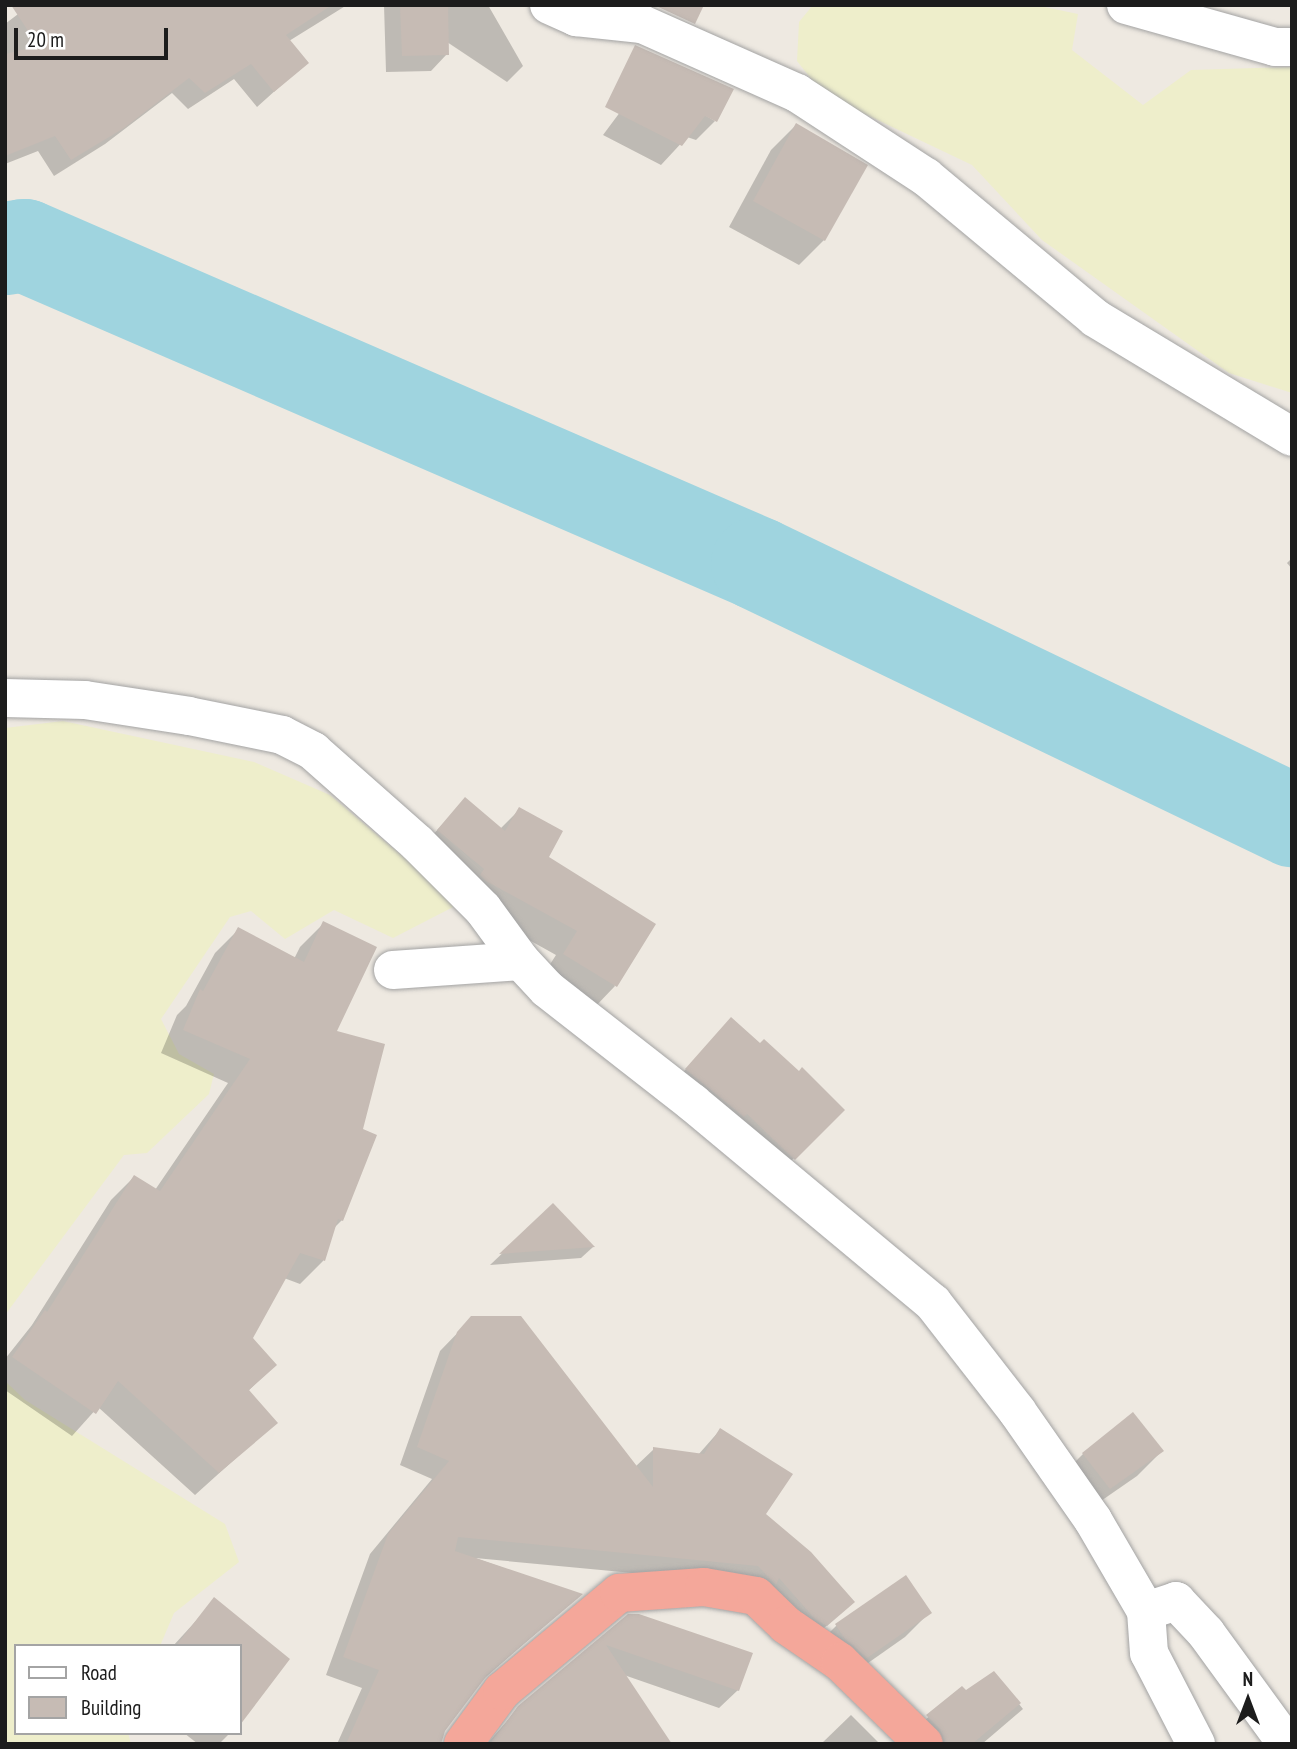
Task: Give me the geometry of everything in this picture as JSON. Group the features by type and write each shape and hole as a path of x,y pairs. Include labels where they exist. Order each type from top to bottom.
{"highway":[{"path":"463,1744 502,1691 619,1593 704,1587 756,1596 786,1625 840,1662 924,1744"}],"street":[{"path":"549,5 576,17 642,24 797,93 926,177 1094,318 1292,437"},
{"path":"1126,5 1275,47 1292,47"},
{"path":"5,698 85,700 189,716 282,735 313,751 417,843 483,909 521,961 547,989 715,1121 933,1303 1017,1411 1093,1520 1146,1611 1149,1653 1196,1744"},
{"path":"393,970 521,961"},
{"path":"1146,1611 1176,1601 1206,1633 1287,1744"}],"green space":[{"path":"813,5 1035,5 1078,14 1072,50 1143,105 1191,70 1292,67 1292,393 1229,373 1042,240 972,165 823,94 797,61 799,22"},
{"path":"63,721 254,762 330,795 459,904 393,938 334,910 285,939 251,911 230,917 161,1019 179,1054 214,1074 209,1094 147,1153 124,1155 5,1315 5,728"},
{"path":"5,1381 25,1400 225,1524 239,1562 174,1613 161,1644 14,1644 14,1735 129,1735 131,1744 5,1744"}],"building":[{"path":"11,5 332,5 286,35 309,63 274,92 251,64 205,93 189,78 124,128 71,160 55,136 5,156 5,54 38,46"},
{"path":"400,5 448,5 449,55 402,56"},
{"path":"654,5 704,5 695,24"},
{"path":"635,45 734,89 717,122 705,116 682,146 605,107"},
{"path":"796,123 868,165 825,241 753,201"},
{"path":"465,797 505,831 519,807 563,831 549,857 656,924 617,987 563,954 577,931 486,881 480,875 484,869 437,830"},
{"path":"323,921 377,947 337,1031 385,1044 363,1129 377,1135 343,1221 338,1219 325,1261 300,1253 253,1338 277,1365 249,1390 278,1423 219,1473 118,1381 96,1414 12,1357 45,1310 47,1312 134,1175 160,1191 250,1059 183,1030 200,989 203,991 238,927 304,962"},
{"path":"731,1017 760,1043 764,1039 799,1071 802,1067 845,1110 795,1160 747,1114 744,1117 685,1069"},
{"path":"553,1203 595,1247 499,1254"},
{"path":"471,1316 521,1316 653,1487 653,1447 704,1454 720,1428 793,1474 766,1514 811,1552 855,1602 827,1626 815,1619 779,1578 776,1585 758,1566 458,1537 455,1551 583,1594 488,1674 445,1731 441,1744 346,1744 379,1670 343,1657 388,1534 449,1461 417,1447 457,1332"},
{"path":"1133,1412 1164,1451 1110,1489 1082,1453"},
{"path":"906,1575 932,1613 867,1658 845,1639 835,1624"},
{"path":"214,1597 290,1659 242,1722 242,1644 178,1644"},
{"path":"628,1614 639,1614 753,1653 739,1691 606,1645 672,1744 490,1744 518,1706"},
{"path":"994,1671 1021,1703 972,1744 945,1744 940,1729 926,1715 962,1686 966,1690"}],"waterway":[{"path":"5,248 24,245 757,563 1292,820"}]}
